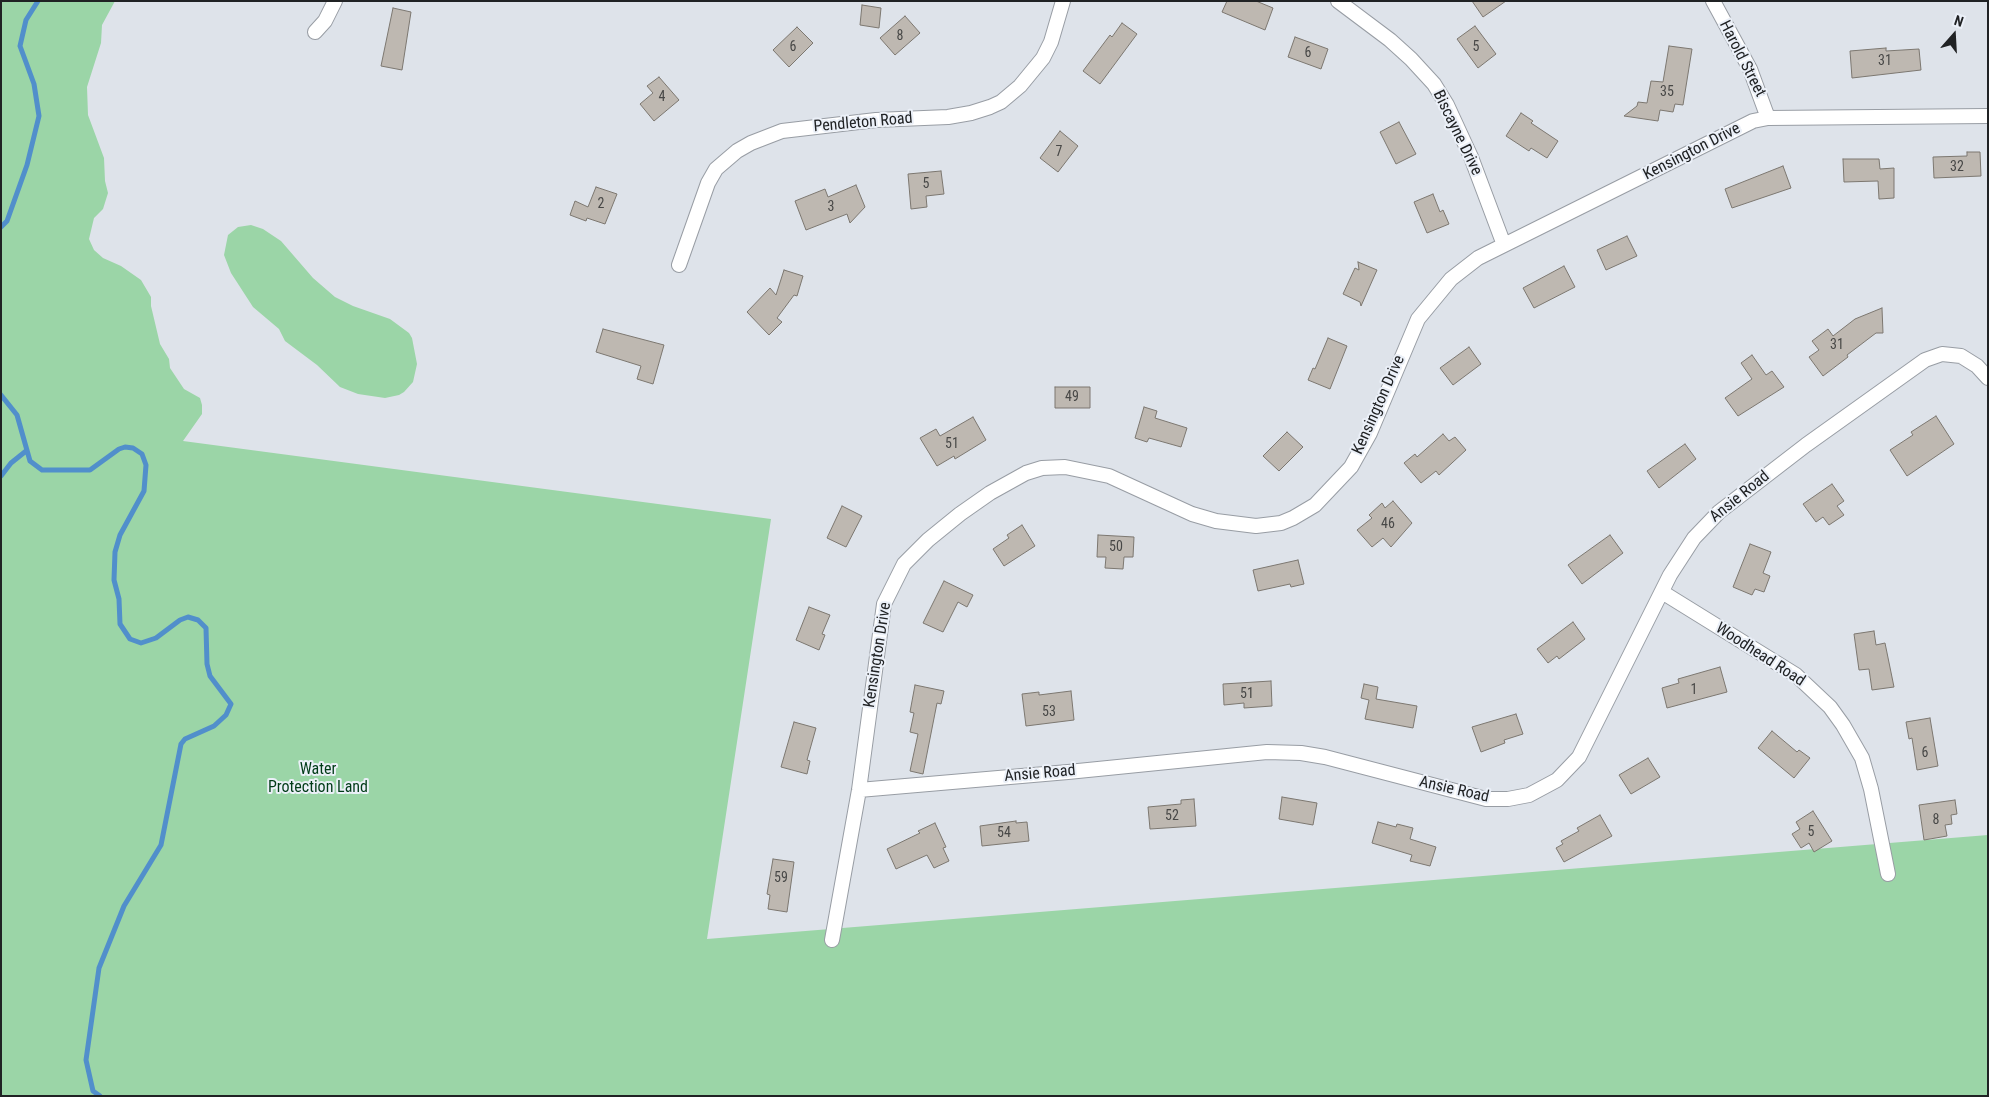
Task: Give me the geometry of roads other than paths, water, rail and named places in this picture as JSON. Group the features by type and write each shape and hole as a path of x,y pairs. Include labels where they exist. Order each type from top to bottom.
{"street":[{"path":"315,32 326,21 335,1"},
{"name":"Pendleton Road","path":"679,265 708,183 716,169 737,151 751,143 782,131 876,120 948,117 970,114 1001,102 1020,86 1043,58 1051,42 1063,1"},
{"name":"Biscayne Drive","path":"1338,1 1390,40 1418,65 1434,84 1472,157 1504,245"},
{"name":"Harold Street","path":"1712,1 1750,69 1768,118"},
{"name":"Kensington Drive","path":"832,940 859,790 882,614 887,594 904,564 944,526 1011,480 1026,473 1053,467 1079,469 1110,476 1192,514 1223,523 1246,526 1281,523 1305,513 1343,477 1358,456 1380,409 1411,333 1425,308 1464,267 1745,124 1768,118 1988,116"},
{"name":"Ansie Road","path":"859,790 1267,752 1325,757 1486,799 1518,798 1548,786 1565,773 1579,756 1662,592 1686,549 1719,512 1919,363 1936,355 1955,355 1972,362 1988,378"},
{"name":"Woodhead Road","path":"1662,592 1796,675 1830,707 1847,730 1862,758 1871,789 1888,874"}],"waterway":[{"path":"1,227 7,221 27,165 39,116 34,84 20,46 26,20 38,1"},
{"path":"1,395 17,415 30,461 42,470 90,470 119,449 125,447 133,448 142,454 146,465 144,491 120,535 115,552 114,580 119,599 120,624 130,639 141,643 156,638 180,620 188,617 198,620 206,628 207,664 210,676 231,704 226,715 214,726 185,739 181,744 161,845 124,906 99,968 86,1060 93,1091 100,1096"},
{"path":"1,476 11,463 26,451"}],"park label":[{"name":"Water Protection Land","path":"318,779"}]}
